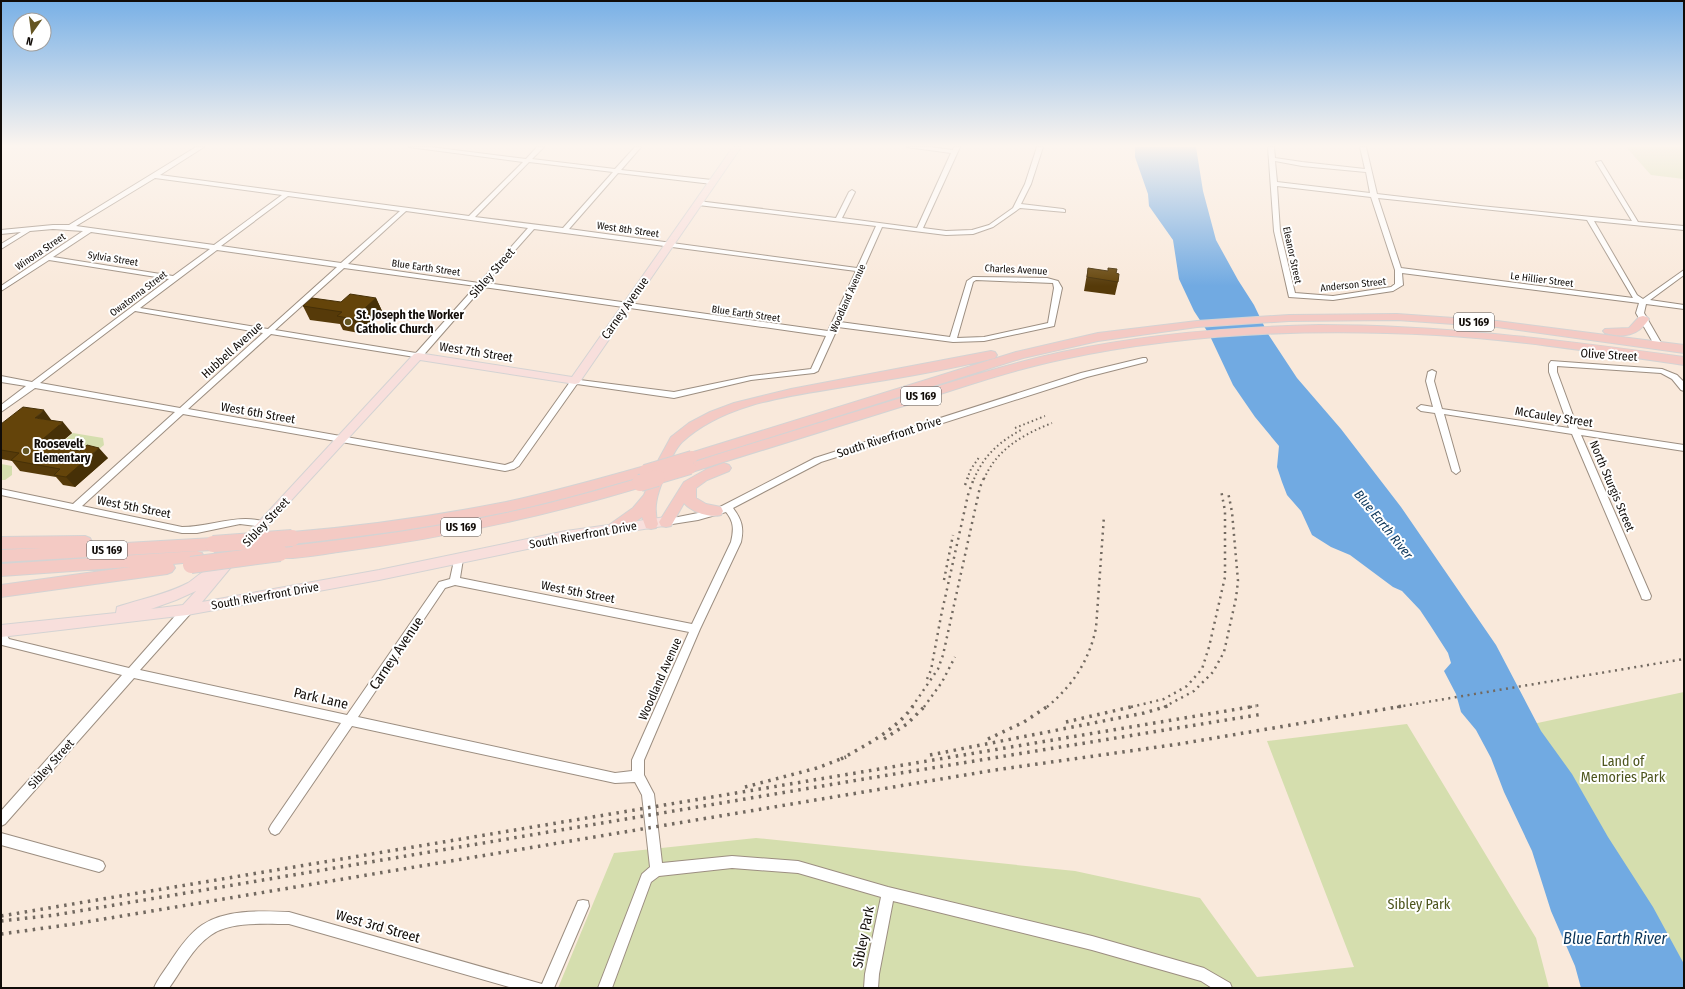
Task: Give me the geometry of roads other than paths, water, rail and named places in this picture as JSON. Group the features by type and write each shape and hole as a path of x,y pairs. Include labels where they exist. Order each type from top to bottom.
{"highway":[{"name":"US 169","path":"691,463 989,364 1050,348 1146,330 1211,323 1289,318 1397,318 1497,324 1684,349"},
{"path":"1497,324 1623,332 1632,331 1639,328 1643,319"},
{"name":"US 169","path":"1,556 280,553 387,540 488,522 536,512 642,477 988,375 1063,356 1155,340 1238,332 1295,329 1356,329 1450,333 1532,341 1684,361"},
{"path":"651,524 648,517 649,498 659,470 675,441 696,424 725,410 771,397 1042,345 1098,338"},
{"path":"666,522 680,496 689,485 700,476 710,472 1028,372 1130,344"},
{"path":"1637,354 1652,354 1658,350 1659,346"},
{"name":"US 169","path":"1,570 201,553 292,538 392,527 486,511 642,477"},
{"path":"689,485 689,500 694,505 702,509 722,509"},
{"path":"614,529 638,512 649,498"},
{"path":"1,543 152,542 201,553"},
{"path":"1,591 125,573 201,553"}],"main road":[{"name":"Carney Avenue","path":"575,381 705,193"},
{"name":"West 7th Street","path":"418,356 575,381"},
{"name":"Sibley Street","path":"187,610 237,552 418,356"},
{"name":"South Riverfront Drive","path":"1,631 187,610 458,559 566,536 666,522"},
{"path":"76,622 144,606 179,593 208,576 237,552"}],"street":[{"path":"70,227 126,193"},
{"name":"Owatonna Street","path":"1,410 288,193"},
{"name":"West 8th Street","path":"289,193 860,270"},
{"path":"470,218 495,193"},
{"path":"565,230 598,193"},
{"path":"838,220 851,193"},
{"path":"919,230 936,193"},
{"path":"698,203 946,233 973,232 991,226 1016,209 1024,193"},
{"name":"Eleanor Street","path":"1275,193 1277,231 1292,295"},
{"path":"1350,193 1590,220 1684,228"},
{"path":"1618,193 1636,223"},
{"path":"1374,196 1398,270"},
{"path":"1018,206 1063,211"},
{"name":"Hubbell Avenue","path":"74,508 406,209"},
{"path":"1590,220 1634,296 1643,302"},
{"name":"Woodland Avenue","path":"814,370 880,225"},
{"name":"Sibley Street","path":"418,356 533,226"},
{"name":"Blue Earth Street","path":"1,232 70,227 830,334"},
{"path":"1,247 30,229"},
{"name":"Winona Street","path":"1,289 89,230"},
{"name":"Sylvia Street","path":"48,258 174,278"},
{"name":"Anderson Street","path":"1292,295 1333,298 1393,289 1399,286 1398,270"},
{"name":"Le Hillier Street","path":"1398,270 1684,307"},
{"path":"1659,346 1640,313 1643,302 1684,272"},
{"name":"Charles Avenue","path":"975,278 1047,280 1056,282 1058,288 1051,324 984,339 952,340 970,282 975,278"},
{"name":"West 7th Street","path":"134,309 418,356"},
{"path":"835,324 952,340"},
{"name":"South Riverfront Drive","path":"666,522 689,518 722,509 818,460 1084,374 1143,360"},
{"name":"Olive Street","path":"1554,363 1662,371 1674,376 1684,388"},
{"name":"North Sturgis Street","path":"1554,363 1553,372 1575,432 1646,596"},
{"name":"West 7th Street","path":"575,381 674,395 751,378 814,370"},
{"path":"1432,372 1430,381 1456,471"},
{"name":"West 6th Street","path":"1,379 341,440 505,468 511,467"},
{"name":"Carney Avenue","path":"511,467 516,464 575,381"},
{"name":"McCauley Street","path":"1421,408 1684,448"},
{"name":"West 5th Street","path":"1,492 182,530 213,528 240,521 263,524"},
{"name":"Woodland Avenue","path":"638,776 638,760 736,542 739,531 739,523 722,509"},
{"path":"455,580 458,559"},
{"name":"Carney Avenue","path":"275,829 442,585 455,580"},
{"name":"West 5th Street","path":"455,580 696,630"},
{"name":"Sibley Street","path":"1,820 134,672 187,610"},
{"name":"Park Lane","path":"1,635 6,642 119,670 134,672 615,778 638,776"},
{"path":"638,776 648,794 657,870"},
{"path":"1,839 99,866"},
{"path":"605,988 646,878 657,870 732,862 798,867 888,893 1092,943 1204,975 1225,988"},
{"name":"Sibley Park","path":"871,988 872,974 888,893"},
{"path":"547,988 583,906"},
{"name":"West 3rd Street","path":"161,988 193,943 207,928 222,922 272,917 289,918 537,988"}],"water":[{"name":"Blue Earth River","path":"1204,193 1216,240 1254,305 1268,334 1297,378 1341,429 1401,507 1496,645 1541,731 1572,774 1608,837 1653,907 1684,964 1684,988 1581,988 1575,966 1551,911 1532,851 1504,792 1491,758 1476,730 1461,712 1456,694 1444,671 1451,663 1448,653 1420,610 1402,591 1393,587 1350,555 1331,547 1312,535 1301,511 1287,495 1282,482 1277,467 1279,446 1255,417 1233,385 1209,334 1194,311 1179,279 1173,240 1149,206 1148,194"}],"railway":[{"path":"1015,428 1045,416"},
{"path":"984,479 989,468 1003,451 1021,438 1052,423"},
{"path":"974,479 978,470 988,456 1007,438 1023,429"},
{"path":"967,479 971,469 980,456"},
{"path":"965,485 968,478"},
{"path":"927,679 931,670 941,616 968,495 974,478"},
{"path":"912,707 938,669 943,655 980,487 984,478"},
{"path":"1131,707 1164,699 1187,686 1202,669 1209,647 1225,577 1225,511 1221,490"},
{"path":"1164,707 1194,691 1213,672 1224,652 1236,598 1238,581 1232,512 1228,492"},
{"path":"1047,707 1065,690 1079,672 1093,640 1096,628 1104,516"},
{"path":"944,580 953,535"},
{"path":"924,707 942,682 955,657"},
{"path":"1397,707 1684,659"},
{"path":"1250,707 1260,705"},
{"path":"842,759 889,730 906,715 913,706"},
{"path":"988,739 1024,722 1048,706"},
{"path":"1066,722 1135,706"},
{"path":"930,755 1144,713 1168,706"},
{"path":"1,916 1256,706"},
{"path":"1,934 74,924 995,770 1179,744 1403,706"},
{"path":"884,739 907,724 924,707"},
{"path":"1,921 55,915 864,779 1263,714"},
{"path":"842,759 846,757"},
{"path":"745,787 817,768 842,759"}],"place":[{"name":"St. Joseph the Worker Catholic Church","path":"348,322"},
{"name":"Roosevelt Elementary","path":"26,451"}],"park label":[{"name":"Land of Memories Park","path":"1623,770"}]}
